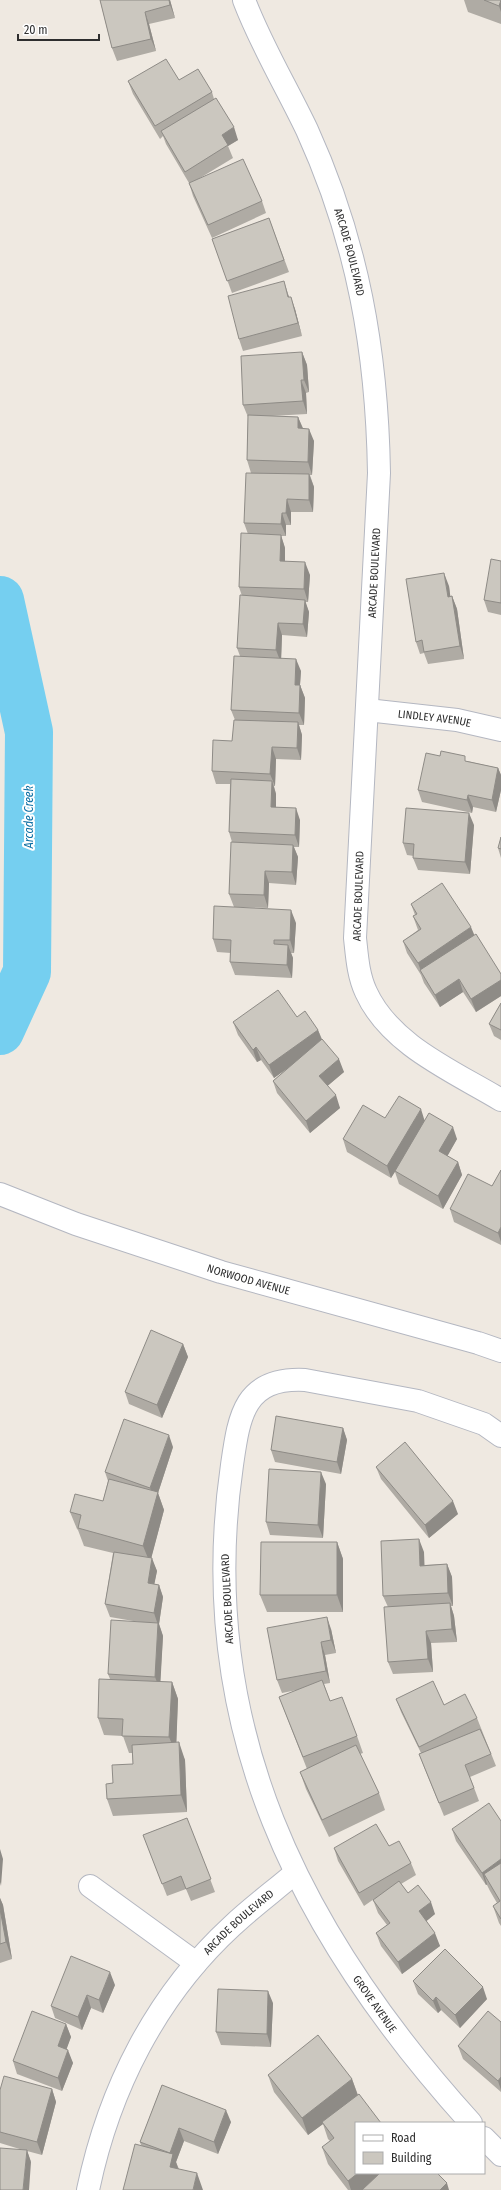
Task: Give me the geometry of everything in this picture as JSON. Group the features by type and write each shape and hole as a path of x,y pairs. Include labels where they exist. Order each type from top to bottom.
{"street":[{"name":"ARCADE BOULEVARD","path":"244,0 256,31 307,131 337,206 360,284 370,338 378,419 379,473 355,938 359,972 365,991 374,1008 400,1038 501,1100"},
{"name":"LINDLEY AVENUE","path":"367,710 457,720 501,730"},
{"name":"NORWOOD AVENUE","path":"0,1194 76,1224 221,1272 478,1343 501,1352"},
{"name":"ARCADE BOULEVARD","path":"88,2190 94,2162 108,2113 128,2067 152,2023 196,1963 232,1926 295,1873 268,1810 252,1763 235,1692 226,1619 223,1571 227,1497 238,1425 244,1408 258,1392 269,1385 292,1380 305,1380 418,1401 484,1424 501,1436"},
{"name":"GROVE AVENUE","path":"295,1873 338,1949 380,2013 426,2074 470,2122"},
{"name":"ARCADE BOULEVARD","path":"90,1886 196,1963"},
{"path":"485,2139 501,2155"}],"building":[{"path":"100,0 169,0 170,5 145,12 151,39 112,48"},
{"path":"484,0 501,0 499,6"},
{"path":"166,59 179,80 198,69 212,92 155,126 128,81"},
{"path":"216,98 234,127 222,135 228,145 185,172 161,131"},
{"path":"243,159 262,201 208,225 189,183"},
{"path":"269,218 284,260 227,281 212,239"},
{"path":"284,281 288,297 291,297 298,323 239,339 228,296"},
{"path":"302,352 304,380 301,380 303,401 243,405 241,356"},
{"path":"248,415 298,417 298,428 309,429 308,462 247,460"},
{"path":"246,473 309,474 309,500 287,499 286,513 282,513 281,524 244,523"},
{"path":"241,533 281,535 280,561 305,562 304,589 239,587"},
{"path":"491,559 501,561 501,603 484,600"},
{"path":"444,573 448,597 452,596 460,646 424,652 422,640 416,642 406,579"},
{"path":"240,595 305,600 303,624 278,623 276,650 237,648"},
{"path":"234,656 296,659 295,685 300,685 299,713 231,710"},
{"path":"234,720 298,722 297,748 272,747 270,774 212,771 213,740 232,741"},
{"path":"441,751 465,756 465,761 498,768 492,800 468,795 467,800 418,790 426,753 440,756"},
{"path":"231,779 272,781 271,807 296,808 295,835 229,832"},
{"path":"406,808 469,813 465,862 413,858 414,844 403,843"},
{"path":"501,837 501,849 498,848"},
{"path":"231,842 293,845 292,872 265,871 264,895 229,894"},
{"path":"442,883 471,927 418,963 403,941 421,929 413,916 417,914 411,904"},
{"path":"214,906 291,910 290,940 274,940 274,944 288,945 287,965 230,962 231,940 213,939"},
{"path":"476,934 501,974 501,980 471,999 459,979 435,995 420,970"},
{"path":"278,990 297,1017 305,1011 318,1030 269,1065 256,1047 253,1050 233,1022"},
{"path":"501,1003 501,1030 489,1024"},
{"path":"322,1039 339,1059 319,1076 336,1095 306,1121 273,1081"},
{"path":"399,1096 421,1109 387,1166 343,1139 363,1105 385,1118"},
{"path":"429,1113 453,1127 439,1151 458,1162 438,1196 395,1171"},
{"path":"501,1170 501,1227 498,1233 450,1209 468,1174 492,1186"},
{"path":"151,1330 183,1344 157,1405 125,1392"},
{"path":"276,1416 343,1428 337,1462 271,1450"},
{"path":"124,1419 169,1435 150,1488 105,1472"},
{"path":"405,1442 453,1501 425,1525 376,1467"},
{"path":"269,1469 321,1472 318,1525 266,1522"},
{"path":"109,1479 158,1492 143,1546 78,1528 81,1515 70,1512 75,1494 103,1501"},
{"path":"419,1539 420,1566 447,1564 448,1593 383,1596 381,1541"},
{"path":"261,1542 337,1542 337,1595 260,1595"},
{"path":"114,1552 152,1558 148,1583 159,1585 154,1613 105,1604"},
{"path":"450,1603 452,1629 426,1631 428,1659 388,1662 384,1607"},
{"path":"327,1617 331,1640 321,1642 326,1671 277,1680 267,1628"},
{"path":"111,1620 158,1623 155,1677 108,1674"},
{"path":"99,1679 172,1682 169,1737 122,1736 123,1719 98,1718"},
{"path":"322,1680 330,1701 342,1697 357,1736 303,1757 279,1697"},
{"path":"433,1681 444,1705 465,1694 477,1718 419,1747 396,1699"},
{"path":"480,1729 491,1754 465,1765 474,1788 439,1803 419,1754"},
{"path":"179,1742 181,1795 107,1799 106,1784 113,1783 112,1765 133,1764 132,1745"},
{"path":"356,1745 379,1793 322,1820 300,1772"},
{"path":"489,1803 501,1821 501,1859 482,1873 452,1829"},
{"path":"187,1818 211,1879 186,1889 181,1876 162,1884 143,1835"},
{"path":"376,1824 389,1846 399,1841 411,1863 359,1893 334,1848"},
{"path":"501,1863 501,1919 493,1906 500,1901 484,1874"},
{"path":"399,1881 408,1893 418,1885 431,1902 419,1911 435,1933 398,1962 376,1933 390,1923 373,1900"},
{"path":"0,1909 6,1942 0,1944"},
{"path":"445,1949 483,1987 455,2015 436,1997 433,2001 413,1981"},
{"path":"71,1956 110,1972 99,2000 87,1995 78,2017 51,2006"},
{"path":"218,1989 268,1991 267,2034 216,2032"},
{"path":"32,2011 66,2024 58,2046 68,2050 58,2078 13,2061"},
{"path":"488,2011 501,2022 501,2077 498,2081 458,2046"},
{"path":"318,2035 352,2079 302,2118 268,2075"},
{"path":"4,2076 52,2089 37,2142 0,2132 0,2090"},
{"path":"162,2085 226,2110 214,2142 179,2128 170,2153 140,2142"},
{"path":"359,2094 380,2122 355,2122 355,2174 357,2174 348,2181 322,2147 334,2138 322,2122"},
{"path":"135,2144 173,2154 170,2167 197,2173 193,2190 123,2190"},
{"path":"0,2148 27,2150 23,2190 0,2190"},
{"path":"379,2174 438,2174 447,2183 440,2190 362,2190"}],"waterway":[{"name":"Arcade Creek","path":"0,600 29,732 27,972 0,1031"}]}
